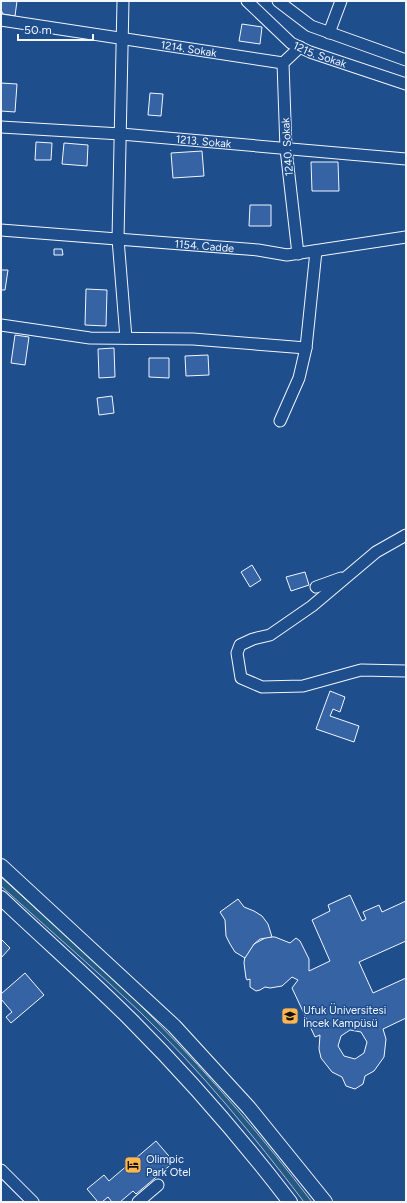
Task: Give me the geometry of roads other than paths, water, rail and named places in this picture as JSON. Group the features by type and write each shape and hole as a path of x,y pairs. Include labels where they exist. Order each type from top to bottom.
{"main road":[{"path":"1,866 174,1026 249,1108 324,1202"},
{"path":"1,898 87,977 178,1068 225,1120 290,1202"}],"street":[{"path":"124,1 118,239 126,338"},
{"name":"1215. Sokak","path":"247,1 286,39 300,47 406,84"},
{"path":"278,1 311,26 406,60"},
{"path":"329,33 341,1"},
{"name":"1214. Sokak","path":"1,20 122,37 283,63"},
{"path":"283,63 300,47"},
{"name":"1240. Sokak","path":"283,63 286,149 298,254"},
{"name":"1213. Sokak","path":"1,127 121,134 406,159"},
{"name":"1154. Cadde","path":"1,230 258,250 287,255 406,237"},
{"path":"280,421 299,378 306,348 316,251"},
{"path":"1,325 90,338 193,339 306,348"},
{"path":"406,536 376,552 312,606 270,635 240,646 237,653 241,678 262,687 303,686 361,670 406,671"},
{"path":"316,587 352,573"},
{"path":"1,1170 33,1202"},
{"path":"138,1202 158,1185"}],"place":[{"name":"Ufuk Üniversitesi İncek Kampüsü","path":"290,1016"},
{"name":"Olimpic Park Otel","path":"133,1165"}]}
